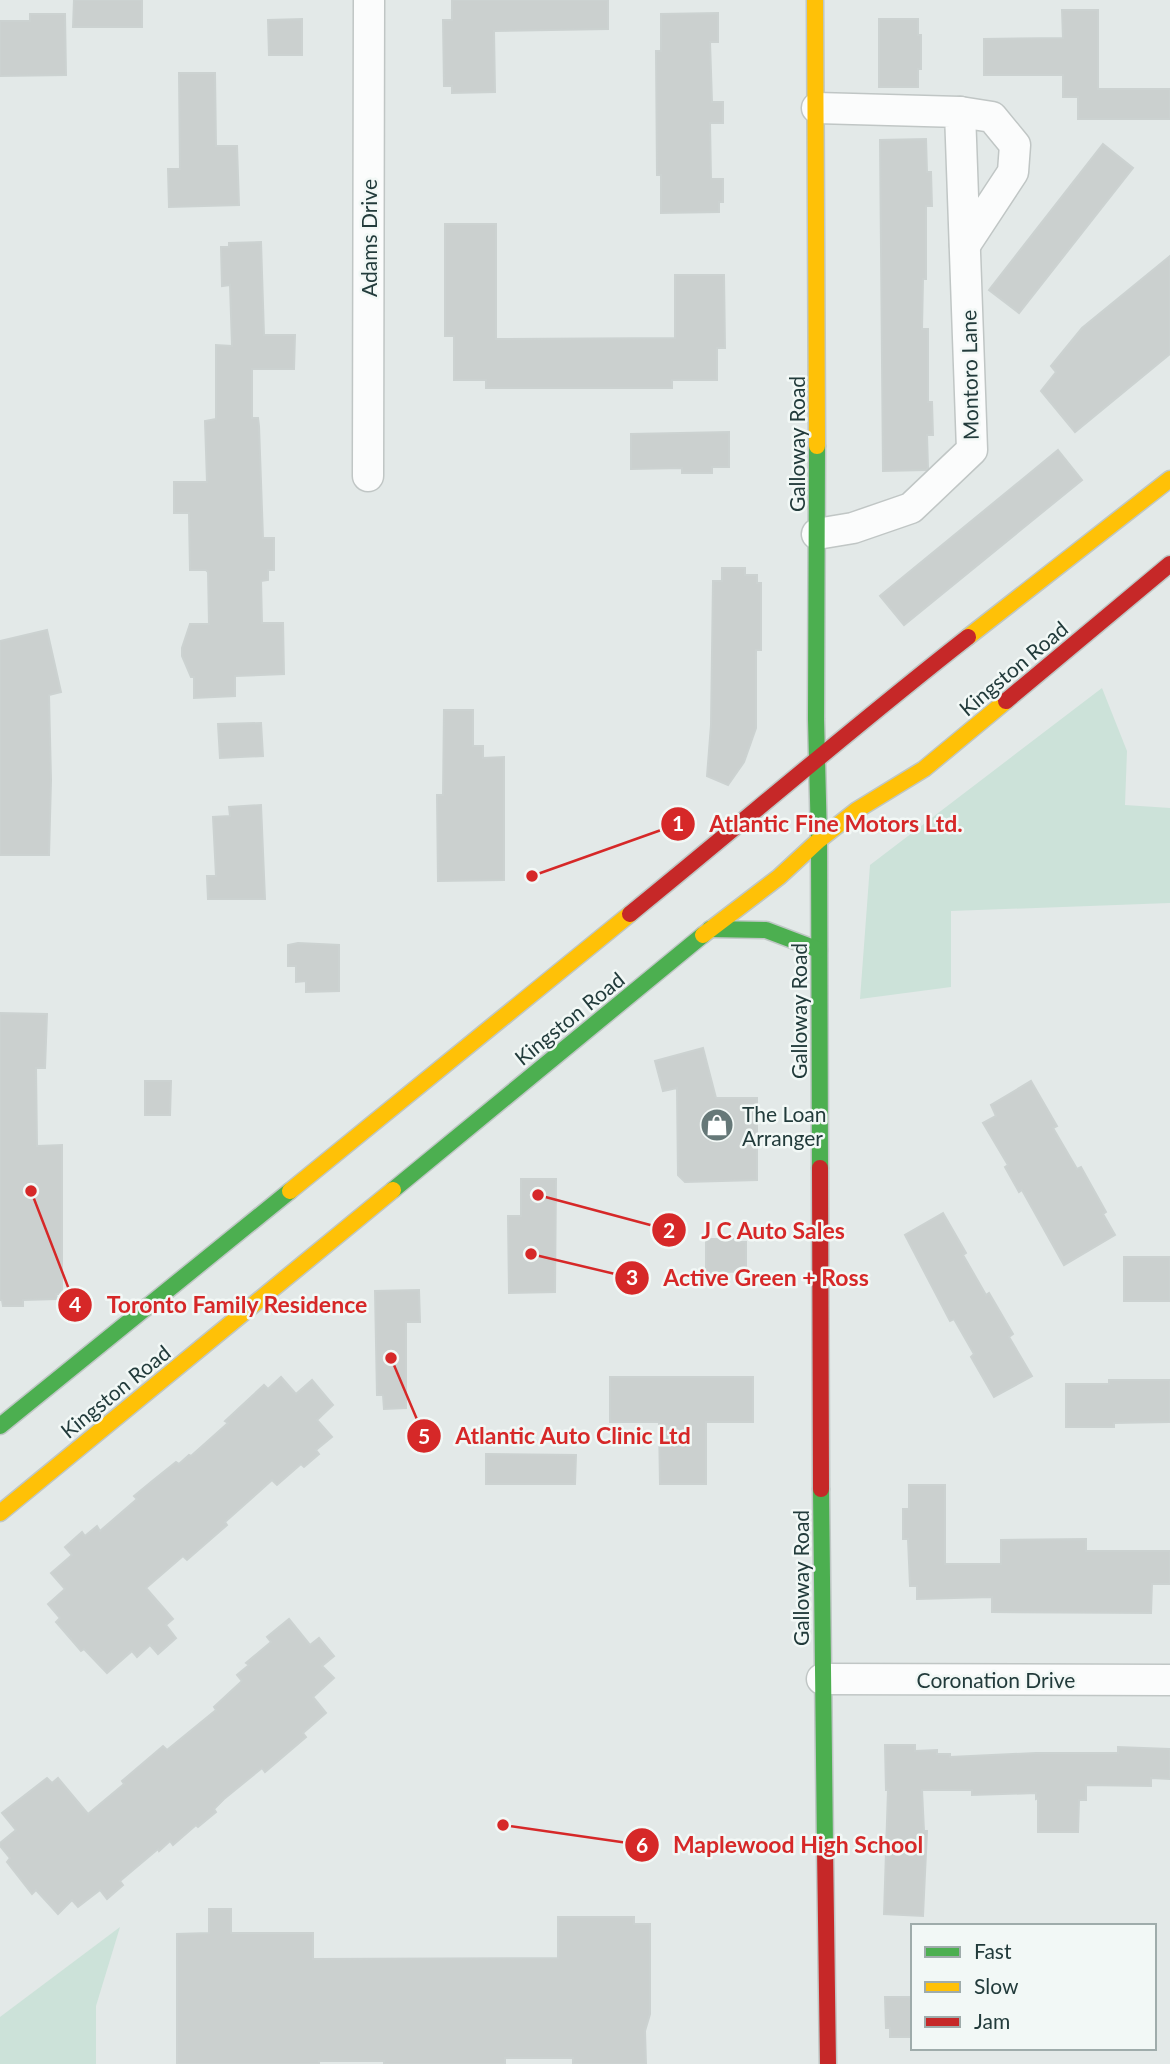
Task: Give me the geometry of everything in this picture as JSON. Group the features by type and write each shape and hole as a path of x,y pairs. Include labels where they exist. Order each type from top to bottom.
{"main road":[{"name":"Galloway Road","path":"815,0 822,1679 828,2064"},
{"name":"Kingston Road","path":"0,1426 818,761 863,719 1170,479"},
{"name":"Kingston Road","path":"0,1513 710,929 779,877 819,840 857,810 924,769 1170,564"},
{"path":"710,929 766,930 819,950"}],"street":[{"name":"Adams Drive","path":"368,476 369,0"},
{"path":"817,108 960,112 992,117 1015,145 1013,173 965,245"},
{"name":"Montoro Lane","path":"817,534 853,528 911,508 972,450 960,112"},
{"name":"Coronation Drive","path":"822,1679 1170,1680"}],"green space":[{"path":"1102,688 1127,751 1125,805 1170,808 1170,903 951,911 951,987 860,999 870,865"},
{"path":"120,1927 96,2006 96,2064 0,2064 0,2017"}],"building":[{"path":"74,0 142,0 142,27 73,27"},
{"path":"452,0 608,0 608,29 494,31 495,92 452,93 452,86 444,86 443,20 452,20"},
{"path":"1062,10 1098,10 1098,89 1170,89 1170,119 1078,119 1078,97 1063,97 1063,75 984,75 984,39 1063,38"},
{"path":"718,13 718,42 710,42 712,102 723,102 723,123 710,123 711,179 723,179 723,202 719,202 719,212 661,213 661,175 657,175 656,51 661,51 661,14"},
{"path":"30,14 65,14 66,75 0,76 0,21 30,21"},
{"path":"302,19 302,55 269,55 268,20"},
{"path":"879,19 918,19 921,69 918,69 918,87 879,87"},
{"path":"179,73 215,73 216,146 237,146 239,205 169,207 168,169 180,169"},
{"path":"926,139 932,206 926,206 926,279 923,279 922,329 928,329 928,402 932,402 933,435 927,435 926,470 883,471 880,140"},
{"path":"1103,144 1133,168 1019,313 989,290"},
{"path":"445,224 496,224 496,339 675,338 675,275 724,275 725,348 717,348 717,380 672,380 672,388 486,388 486,380 454,380 454,336 445,336"},
{"path":"261,242 264,335 295,335 294,369 252,369 252,418 258,418 259,426 263,538 274,538 274,570 268,570 268,580 261,581 262,623 283,623 284,674 235,676 235,696 194,698 194,677 191,677 182,656 182,648 190,624 209,624 208,572 190,570 189,513 174,513 174,482 207,482 205,421 216,419 216,345 232,346 230,285 222,286 221,247 229,247 229,243"},
{"path":"1170,256 1170,354 1075,432 1041,391 1056,372 1051,366 1082,328"},
{"path":"729,432 729,467 712,467 712,473 682,473 682,468 631,469 631,434"},
{"path":"1058,450 1082,480 904,625 880,596"},
{"path":"722,568 745,568 745,575 757,575 757,583 761,583 761,650 756,650 756,728 744,762 728,785 707,776 711,725 713,581 722,581"},
{"path":"47,630 61,692 49,695 49,855 0,855 0,641"},
{"path":"444,710 473,710 473,746 483,746 483,758 504,757 504,880 438,881 437,795 443,795"},
{"path":"261,723 263,756 220,758 218,724"},
{"path":"261,805 265,899 208,899 207,876 216,876 213,817 230,816 229,807"},
{"path":"288,945 339,945 339,991 306,992 306,981 296,982 296,966 288,966"},
{"path":"0,1013 47,1014 45,1068 36,1068 37,1146 62,1145 62,1294 56,1294 57,1299 23,1300 23,1306 3,1306 0,1300"},
{"name":"The Loan Arranger","path":"703,1048 716,1098 757,1098 757,1180 685,1182 678,1175 677,1088 663,1091 655,1061"},
{"path":"145,1081 171,1081 170,1115 145,1115"},
{"path":"1031,1081 1057,1126 1053,1128 1077,1169 1081,1167 1106,1212 1103,1214 1115,1235 1064,1265 1022,1190 1019,1192 1005,1167 1008,1165 983,1123 996,1116 991,1105"},
{"path":"521,1179 556,1179 555,1292 509,1293 508,1216 521,1216"},
{"path":"943,1213 986,1295 989,1293 1013,1334 1009,1337 1032,1376 994,1397 971,1357 974,1354 954,1319 950,1321 905,1235"},
{"path":"706,1239 738,1239 739,1242 746,1242 746,1271 706,1273"},
{"path":"1124,1257 1170,1257 1170,1301 1124,1301"},
{"path":"419,1290 420,1322 406,1322 406,1408 384,1409 383,1395 377,1395 375,1291"},
{"path":"281,1377 296,1394 312,1380 333,1405 317,1420 332,1437 316,1450 319,1454 304,1467 301,1464 277,1485 272,1480 187,1560 183,1556 146,1588 173,1619 166,1625 176,1638 158,1654 150,1645 137,1657 132,1651 107,1673 84,1649 81,1651 56,1622 60,1618 48,1604 65,1589 51,1573 72,1555 65,1547 82,1532 85,1536 97,1526 100,1531 137,1499 134,1496 176,1462 179,1464 191,1456 228,1423 225,1421 264,1385 268,1389"},
{"path":"610,1377 753,1377 753,1422 706,1422 706,1484 660,1484 659,1422 610,1422"},
{"path":"1109,1380 1170,1380 1170,1422 1114,1423 1114,1427 1066,1427 1066,1384 1109,1384"},
{"path":"486,1454 576,1455 575,1484 486,1484"},
{"path":"909,1485 945,1485 945,1564 1001,1564 1001,1540 1086,1539 1086,1551 1170,1551 1170,1584 1152,1584 1151,1613 992,1612 992,1597 917,1599 917,1586 910,1586 908,1539 903,1539 903,1509 909,1509"},
{"path":"289,1619 310,1645 319,1638 334,1656 322,1666 334,1678 313,1697 326,1713 303,1733 306,1737 265,1772 262,1768 224,1799 214,1809 216,1812 198,1827 196,1825 173,1845 170,1841 159,1851 158,1849 120,1881 123,1885 107,1899 100,1890 78,1907 72,1900 58,1914 36,1890 32,1894 7,1862 10,1858 0,1846 0,1843 16,1830 2,1813 47,1778 52,1783 58,1778 88,1814 163,1746 167,1750 216,1710 214,1707 242,1681 237,1675 249,1665 246,1663 271,1642 267,1637"},
{"path":"885,1745 915,1745 915,1751 937,1750 937,1754 950,1754 950,1757 1118,1753 1118,1747 1170,1749 1170,1779 1151,1778 1151,1786 1086,1785 1086,1800 1079,1800 1078,1832 1038,1832 1036,1793 972,1795 972,1790 922,1790 924,1831 927,1831 923,1916 884,1914 888,1790"},
{"path":"209,1909 231,1909 231,1933 313,1933 313,1959 558,1958 558,1917 634,1917 634,1924 650,1924 650,2014 645,2031 646,2064 573,2064 573,2058 505,2058 505,2064 319,2061 319,2064 177,2064 177,1934 209,1933"},
{"path":"885,1997 911,1997 911,2037 890,2037 890,2028 886,2028"}],"traffic: fast":[{"path":"817,446 816,719 820,1168"},
{"path":"710,929 766,930 819,950"},
{"path":"393,1190 703,935"},
{"path":"0,1426 290,1191"},
{"path":"821,1489 825,1848"}],"traffic: slow":[{"path":"815,0 817,446"},
{"path":"968,637 1170,479"},
{"path":"703,935 779,877 857,810 924,769 1006,701"},
{"path":"290,1191 630,914"},
{"path":"0,1513 393,1190"}],"traffic: jam":[{"path":"1006,701 1170,564"},
{"path":"630,914 968,637"},
{"path":"820,1168 821,1489"},
{"path":"825,1848 828,2064"}],"place":[{"name":"Atlantic Fine Motors Ltd.","path":"532,876"},
{"name":"The Loan Arranger","path":"717,1125"},
{"name":"Toronto Family Residence","path":"31,1191"},
{"name":"J C Auto Sales","path":"538,1195"},
{"name":"Active Green + Ross","path":"531,1254"},
{"name":"Atlantic Auto Clinic Ltd","path":"391,1358"},
{"name":"Maplewood High School","path":"503,1825"}]}
